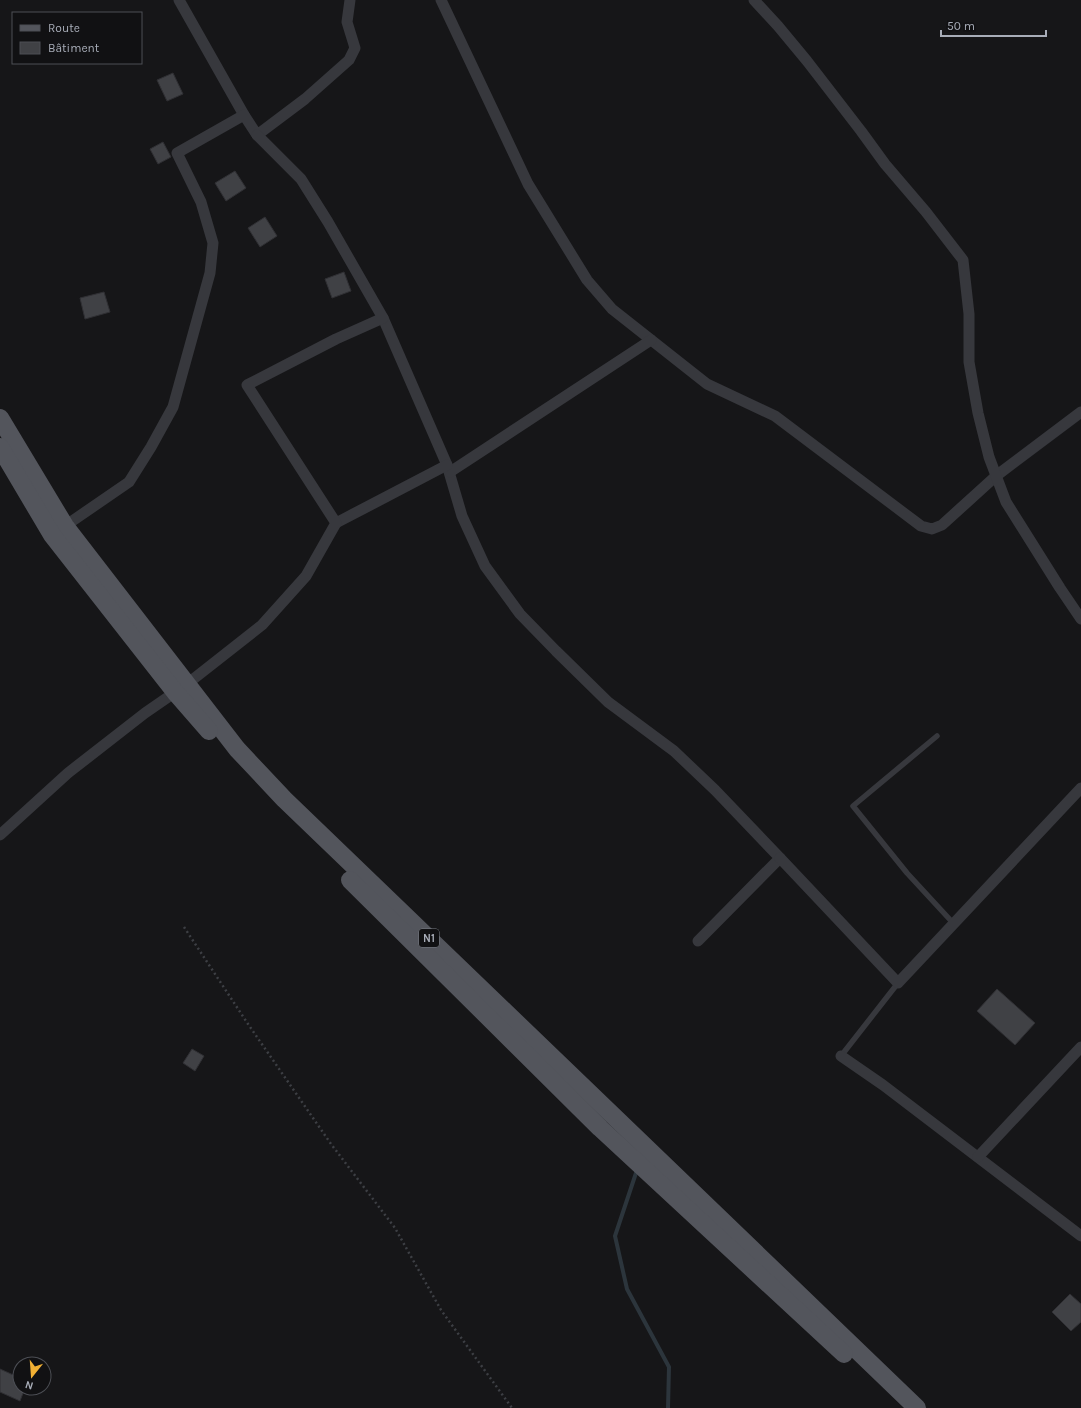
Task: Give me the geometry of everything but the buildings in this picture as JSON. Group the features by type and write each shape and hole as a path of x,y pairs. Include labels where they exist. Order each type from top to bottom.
{"main road":[{"name":"N1","path":"0,418 65,526 181,688"},
{"name":"N1","path":"0,447 52,535 181,688 237,749 284,799 901,1408"},
{"name":"N1","path":"748,1256 917,1408"}],"street":[{"path":"179,0 244,115 257,135 301,179 328,222 383,318 449,469 462,516 485,566 520,614 608,702 674,751 705,780 898,983 1081,788"},
{"path":"257,135 305,99 349,60 355,48 347,22 350,0"},
{"path":"441,0 528,184 587,280 612,308 707,384 775,416 921,526 932,529 942,526 996,476 1081,412"},
{"path":"754,0 808,61 885,164 926,212 963,260 968,314 969,362 978,413 996,476 1006,502 1060,588 1081,618"},
{"path":"65,526 129,482 152,447 173,407 210,273 213,243 201,202 177,153 244,115"},
{"path":"336,523 247,385 336,339 383,318"},
{"path":"0,835 68,773 144,713 181,688 262,625 306,576 336,523 449,469 651,340"},
{"path":"698,941 780,858"},
{"path":"978,1157 1081,1047"},
{"path":"841,1056 883,1085 1081,1236"}],"lane":[{"path":"937,736 853,806 907,873 954,924"},
{"path":"841,1056 898,983"}],"path":[{"path":"184,927 248,1024 331,1144 395,1228 441,1310 512,1408"}],"waterway":[{"path":"637,1170 615,1236 627,1289 669,1367 668,1408"}]}
